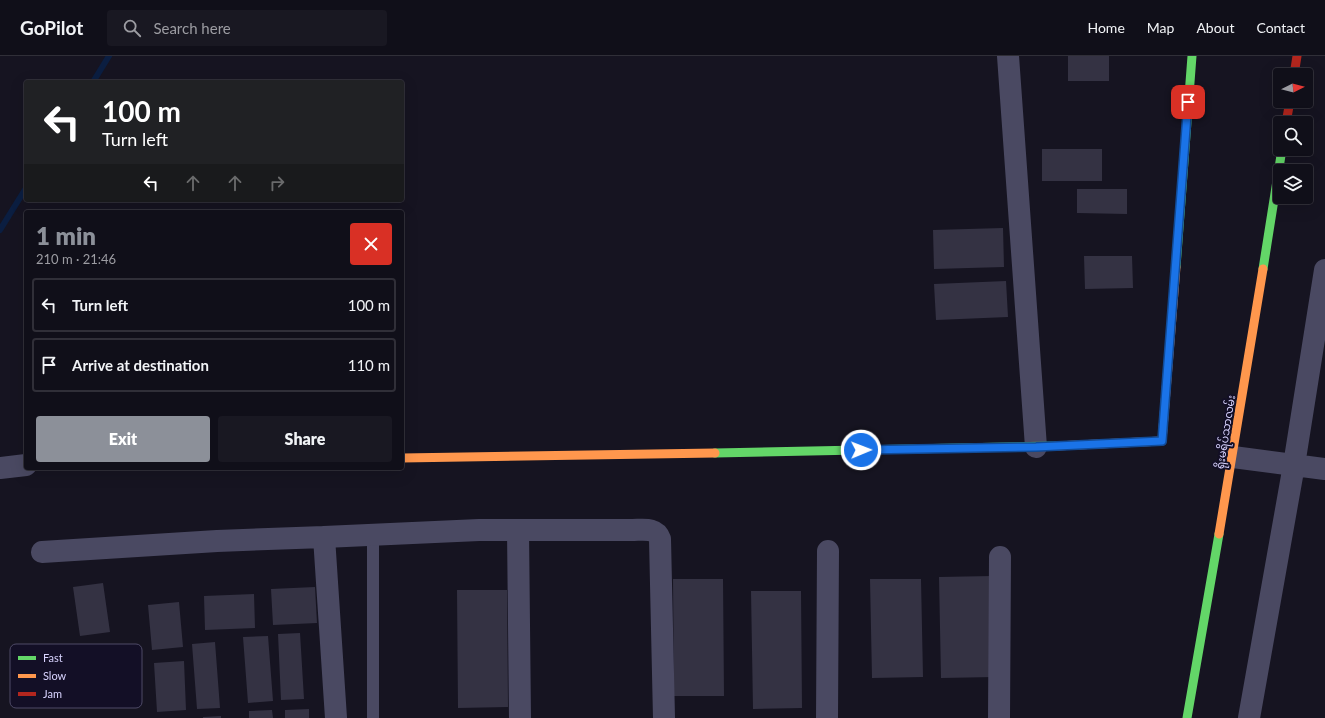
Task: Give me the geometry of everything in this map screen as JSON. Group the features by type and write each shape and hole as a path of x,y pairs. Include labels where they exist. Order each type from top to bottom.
{"street":[{"path":"1008,56 1036,447"},
{"path":"404,458 1036,447 1162,441 1192,56"},
{"path":"1295,68 1297,56"},
{"name":"ရိုးမရိပ်သာလမ်း","path":"1187,718 1233,457 1281,156"},
{"path":"1249,718 1294,465 1325,270"},
{"path":"1233,457 1325,469"},
{"path":"0,468 24,465"},
{"path":"42,552 217,541 479,530 655,531 659,534 664,718"},
{"path":"518,530 520,718"},
{"path":"324,537 336,718"},
{"path":"827,718 828,551"},
{"path":"999,718 1000,557"}],"lane":[{"path":"373,534 373,718"}],"building":[{"path":"1068,56 1109,56 1109,81 1068,81"},
{"path":"1042,149 1102,149 1102,181 1042,181"},
{"path":"1077,189 1127,189 1127,214 1077,213"},
{"path":"1003,228 1004,267 934,269 933,230"},
{"path":"1084,256 1132,256 1133,288 1085,289"},
{"path":"1006,281 1008,317 936,320 934,284"},
{"path":"992,576 994,677 941,678 939,577"},
{"path":"673,579 723,579 724,696 674,696"},
{"path":"870,579 921,579 923,677 872,678"},
{"path":"103,583 110,632 80,636 73,587"},
{"path":"315,587 317,623 273,625 271,589"},
{"path":"457,590 507,590 508,707 458,708"},
{"path":"751,591 801,591 802,708 753,709"},
{"path":"254,594 255,628 205,630 204,596"},
{"path":"179,602 183,647 152,650 148,605"},
{"path":"300,633 304,699 281,700 278,634"},
{"path":"268,636 273,701 248,703 243,637"},
{"path":"215,642 220,708 197,709 192,644"},
{"path":"184,661 186,710 157,712 154,663"},
{"path":"309,709 309,718 285,718 285,710"},
{"path":"272,710 273,718 249,718 249,711"},
{"path":"221,716 221,718 203,718 203,717"}],"waterway":[{"path":"94,80 109,56"},
{"path":"0,230 24,191"}],"traffic: fast":[{"path":"1176,267 1192,56"},
{"path":"1263,269 1281,156"},
{"path":"715,453 1056,446"},
{"path":"1187,718 1219,534"}],"traffic: slow":[{"path":"1056,446 1162,441 1176,267"},
{"path":"1219,534 1263,269"},
{"path":"404,458 715,453"}],"traffic: jam":[{"path":"1295,68 1297,56"},
{"path":"1287,116 1289,108"}],"route":[{"path":"861,450 1036,447 1162,441 1188,102"}]}
